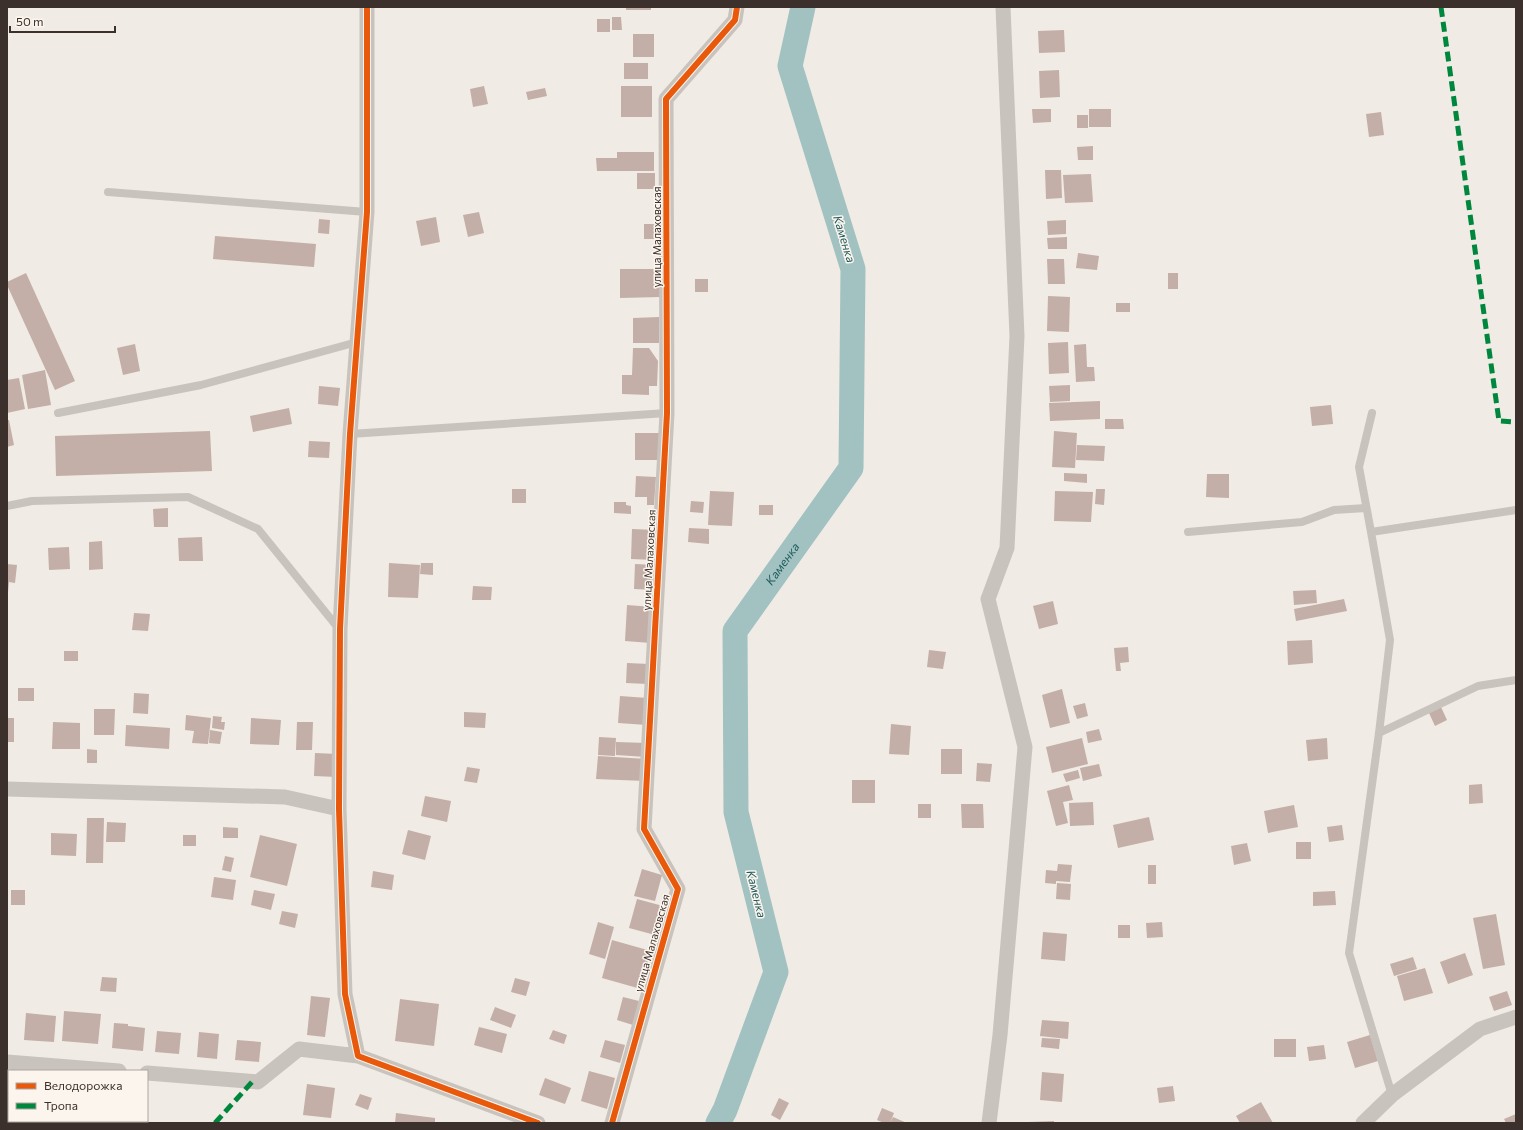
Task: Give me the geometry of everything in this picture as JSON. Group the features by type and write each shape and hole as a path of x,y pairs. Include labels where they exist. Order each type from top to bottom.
{"street":[{"path":"358,1056 345,994 339,809 340,629 350,434 367,212 367,7"},
{"name":"улица Малаховская","path":"612,1123 678,889 644,828 667,413 666,99 735,20 737,7"},
{"path":"990,1123 1000,1035 1025,748 988,599 1007,548 1017,336 1003,7"},
{"path":"7,789 285,797 339,809"},
{"path":"1363,1123 1392,1095 1480,1029 1516,1017"},
{"path":"148,1073 258,1082 299,1049 358,1056 538,1123"},
{"path":"7,1062 107,1070"}],"lane":[{"path":"108,192 367,212"},
{"path":"58,413 201,386 357,342"},
{"path":"350,434 667,413"},
{"path":"1372,413 1359,467 1390,640 1349,953 1392,1095"},
{"path":"7,506 32,501 188,497 258,529 340,629"},
{"path":"1188,532 1302,522 1334,510 1366,508"},
{"path":"1371,532 1516,510"},
{"path":"1379,733 1478,686 1516,680"}],"building":[{"path":"626,7 651,7 651,10 626,10"},
{"path":"612,17 621,17 622,30 612,30"},
{"path":"597,19 610,19 610,32 597,32"},
{"path":"1064,30 1065,52 1039,53 1038,31"},
{"path":"633,34 654,34 654,57 633,57"},
{"path":"624,63 648,63 648,79 624,79"},
{"path":"1059,70 1060,97 1040,98 1039,71"},
{"path":"484,86 488,104 473,107 470,89"},
{"path":"621,86 652,86 652,117 621,117"},
{"path":"545,88 547,96 528,100 526,92"},
{"path":"1032,109 1051,109 1051,122 1033,123"},
{"path":"1089,109 1111,109 1111,127 1089,127"},
{"path":"1381,112 1384,135 1369,137 1366,114"},
{"path":"1077,115 1088,115 1088,128 1077,128"},
{"path":"1093,146 1093,160 1078,160 1077,147"},
{"path":"617,152 654,152 654,171 597,171 596,158 617,158"},
{"path":"1045,170 1061,170 1062,198 1046,199"},
{"path":"637,173 655,173 655,189 637,189"},
{"path":"1091,174 1093,202 1065,203 1063,175"},
{"path":"479,212 484,233 468,237 463,215"},
{"path":"436,217 440,242 421,246 416,221"},
{"path":"319,219 330,220 329,234 318,233"},
{"path":"1066,220 1066,234 1048,235 1047,221"},
{"path":"644,224 660,224 660,239 644,239"},
{"path":"215,236 316,244 314,267 213,259"},
{"path":"1067,237 1067,249 1048,249 1047,238"},
{"path":"1078,253 1099,256 1097,270 1076,268"},
{"path":"1047,259 1064,259 1065,284 1048,284"},
{"path":"620,269 660,269 660,297 620,298"},
{"path":"26,273 75,381 55,390 7,285 7,282"},
{"path":"1168,273 1178,273 1178,289 1168,289"},
{"path":"695,279 708,279 708,292 695,292"},
{"path":"1048,296 1070,297 1069,332 1047,331"},
{"path":"1116,303 1130,303 1130,312 1116,312"},
{"path":"659,317 659,343 633,343 633,318"},
{"path":"1068,342 1069,373 1049,374 1048,343"},
{"path":"135,344 140,371 123,375 117,348"},
{"path":"1086,344 1087,367 1094,367 1095,381 1076,382 1074,345"},
{"path":"633,348 649,348 658,361 657,386 649,386 649,395 622,394 622,375 632,375"},
{"path":"45,370 51,405 28,409 22,375"},
{"path":"19,378 25,409 7,413 7,380"},
{"path":"1070,385 1070,401 1050,402 1049,386"},
{"path":"319,386 340,388 338,406 318,404"},
{"path":"1100,401 1100,419 1050,421 1049,403"},
{"path":"1331,405 1333,424 1312,426 1310,407"},
{"path":"289,408 292,424 253,432 250,416"},
{"path":"1105,419 1123,419 1124,429 1105,429"},
{"path":"7,420 9,420 14,445 7,447"},
{"path":"210,431 212,471 56,476 55,436"},
{"path":"1054,431 1077,433 1075,468 1052,467"},
{"path":"635,433 660,433 660,460 635,460"},
{"path":"309,441 330,442 329,458 308,457"},
{"path":"1077,445 1105,446 1104,461 1076,460"},
{"path":"1064,473 1087,474 1087,483 1064,481"},
{"path":"1207,474 1229,474 1229,498 1206,497"},
{"path":"636,476 656,477 654,505 647,505 647,497 635,497"},
{"path":"512,489 526,489 526,503 512,503"},
{"path":"1096,489 1105,489 1104,505 1095,504"},
{"path":"710,491 734,492 732,526 708,525"},
{"path":"1055,491 1093,492 1091,522 1054,521"},
{"path":"691,501 704,502 703,513 690,512"},
{"path":"614,502 626,502 626,505 631,506 631,514 614,513"},
{"path":"759,505 773,505 773,515 759,515"},
{"path":"168,508 168,527 154,527 153,509"},
{"path":"689,528 709,529 709,544 688,542"},
{"path":"632,529 656,530 655,560 631,559"},
{"path":"202,537 203,561 179,561 178,538"},
{"path":"102,541 103,569 89,570 89,542"},
{"path":"69,547 70,569 49,570 48,548"},
{"path":"389,563 420,565 418,598 388,597"},
{"path":"421,563 433,563 433,575 420,574"},
{"path":"7,564 17,565 15,583 9,582 8,592"},
{"path":"635,564 656,565 655,590 634,589"},
{"path":"473,586 492,587 491,600 472,600"},
{"path":"1316,590 1317,603 1294,605 1293,591"},
{"path":"1344,599 1347,611 1296,621 1294,609"},
{"path":"1053,601 1058,624 1039,629 1033,606"},
{"path":"627,605 653,607 651,643 625,641"},
{"path":"134,613 150,614 148,631 132,630"},
{"path":"1312,640 1313,663 1288,665 1287,641"},
{"path":"1128,647 1129,662 1120,663 1121,671 1116,671 1114,648"},
{"path":"929,650 946,652 943,669 927,667"},
{"path":"64,651 78,651 78,661 64,661"},
{"path":"627,663 649,664 648,684 626,683"},
{"path":"18,688 34,688 34,701 18,701"},
{"path":"1062,689 1070,723 1050,728 1042,695"},
{"path":"134,693 149,694 148,714 133,713"},
{"path":"620,696 648,698 647,725 618,723"},
{"path":"1085,703 1088,716 1077,719 1073,706"},
{"path":"1441,707 1447,720 1435,726 1429,713"},
{"path":"94,709 115,709 114,735 94,735"},
{"path":"464,712 486,713 485,728 464,727"},
{"path":"186,715 211,718 208,744 192,743 194,731 185,730"},
{"path":"213,716 222,717 221,722 225,722 224,730 212,728"},
{"path":"7,718 14,718 14,742 7,742"},
{"path":"251,718 281,720 279,745 250,744"},
{"path":"53,722 80,723 80,749 52,749"},
{"path":"297,722 313,722 312,750 296,750"},
{"path":"891,724 911,726 909,755 889,754"},
{"path":"126,725 170,728 169,749 125,746"},
{"path":"1099,729 1102,740 1088,743 1086,732"},
{"path":"210,730 222,732 220,744 209,743"},
{"path":"599,737 616,738 615,756 598,755"},
{"path":"1082,738 1088,764 1052,773 1046,747"},
{"path":"1327,738 1328,759 1308,761 1306,740"},
{"path":"616,742 647,743 646,757 616,755"},
{"path":"87,749 97,750 97,763 87,763"},
{"path":"941,749 962,749 962,774 941,774"},
{"path":"315,753 338,754 337,777 314,776"},
{"path":"598,756 647,759 645,781 596,779"},
{"path":"977,763 992,764 990,782 976,781"},
{"path":"1099,764 1102,776 1083,781 1080,768"},
{"path":"467,767 480,769 477,783 464,781"},
{"path":"1078,770 1080,778 1066,782 1063,774"},
{"path":"852,780 875,780 875,803 852,803"},
{"path":"1482,784 1483,803 1469,804 1469,785"},
{"path":"1069,785 1073,800 1063,802 1068,823 1056,826 1047,791"},
{"path":"425,796 451,801 447,822 421,816"},
{"path":"1093,802 1094,825 1070,826 1069,803"},
{"path":"918,804 931,804 931,818 918,818"},
{"path":"961,804 983,804 984,828 962,828"},
{"path":"1294,805 1298,827 1268,833 1264,811"},
{"path":"1149,817 1154,840 1118,848 1113,825"},
{"path":"87,818 104,818 103,863 86,863"},
{"path":"107,822 126,823 125,842 106,842"},
{"path":"1342,825 1344,840 1329,842 1327,827"},
{"path":"223,827 238,828 238,838 223,838"},
{"path":"408,830 431,836 425,860 402,854"},
{"path":"51,833 77,834 76,856 51,855"},
{"path":"183,835 196,835 196,846 183,846"},
{"path":"260,835 297,844 287,886 250,877"},
{"path":"1296,842 1311,842 1311,859 1296,859"},
{"path":"1247,843 1251,861 1234,865 1231,846"},
{"path":"225,856 234,858 231,872 222,870"},
{"path":"1058,864 1072,865 1070,882 1056,881 1056,884 1045,883 1046,870 1057,871"},
{"path":"1148,865 1156,865 1156,884 1148,884"},
{"path":"642,869 662,875 655,901 634,896"},
{"path":"373,871 394,875 392,890 371,887"},
{"path":"214,877 236,880 233,900 211,897"},
{"path":"1057,883 1071,884 1070,900 1056,899"},
{"path":"11,890 25,890 25,905 11,905"},
{"path":"254,890 275,894 271,910 251,905"},
{"path":"1335,891 1336,905 1313,906 1313,892"},
{"path":"637,899 663,906 655,935 629,928"},
{"path":"282,911 298,914 295,928 279,924"},
{"path":"1496,914 1505,965 1483,969 1473,918"},
{"path":"598,922 614,927 605,959 589,954"},
{"path":"1162,922 1163,937 1147,938 1146,923"},
{"path":"1118,925 1130,925 1130,938 1118,938"},
{"path":"1043,932 1067,934 1065,961 1041,959"},
{"path":"612,940 651,951 641,989 602,978"},
{"path":"1465,953 1473,975 1448,984 1440,962"},
{"path":"1413,957 1417,969 1394,976 1390,964"},
{"path":"1425,968 1433,993 1404,1001 1397,976"},
{"path":"102,977 117,978 116,992 100,991"},
{"path":"515,978 530,982 526,996 511,992"},
{"path":"1507,991 1512,1005 1494,1011 1489,997"},
{"path":"311,996 330,998 325,1037 307,1035"},
{"path":"623,997 639,1001 633,1025 617,1020"},
{"path":"400,999 439,1004 434,1046 395,1041"},
{"path":"495,1007 516,1015 511,1028 490,1020"},
{"path":"64,1011 101,1014 98,1044 62,1041"},
{"path":"26,1013 56,1016 54,1042 24,1040"},
{"path":"1042,1020 1069,1022 1068,1039 1040,1036"},
{"path":"114,1023 128,1024 128,1026 145,1028 143,1051 112,1048"},
{"path":"479,1027 507,1034 502,1053 474,1045"},
{"path":"553,1030 567,1035 564,1044 549,1039"},
{"path":"157,1031 181,1033 179,1054 155,1052"},
{"path":"199,1032 219,1034 217,1059 197,1057"},
{"path":"1370,1035 1378,1061 1355,1068 1347,1042"},
{"path":"1042,1038 1060,1039 1059,1049 1041,1047"},
{"path":"1274,1039 1296,1039 1296,1057 1274,1057"},
{"path":"237,1040 261,1042 259,1062 235,1060"},
{"path":"605,1040 625,1045 620,1063 600,1057"},
{"path":"1324,1045 1326,1059 1309,1061 1307,1047"},
{"path":"589,1071 615,1078 607,1109 581,1101"},
{"path":"1042,1072 1064,1074 1062,1102 1040,1100"},
{"path":"545,1078 571,1088 565,1104 539,1095"},
{"path":"307,1084 335,1088 331,1118 303,1115"},
{"path":"1173,1086 1175,1101 1159,1103 1157,1088"},
{"path":"360,1094 372,1098 368,1110 355,1105"},
{"path":"779,1098 789,1103 780,1120 771,1115"},
{"path":"1261,1102 1273,1123 1240,1123 1236,1116"},
{"path":"882,1108 894,1113 890,1123 884,1123 877,1120"},
{"path":"396,1113 435,1118 435,1123 395,1123"},
{"path":"1516,1114 1516,1123 1506,1123 1504,1119"},
{"path":"893,1117 907,1123 890,1123"},
{"path":"1054,1121 1054,1123 1028,1123 1028,1122"}],"waterway":[{"name":"Каменка","path":"718,1123 725,1110 776,972 736,812 735,631 851,468 853,269 790,66 803,7"}],"marked path":[{"path":"1441,7 1499,421 1516,422"},
{"path":"215,1123 252,1082"}],"cycle path":[{"path":"367,7 367,212 350,434 340,629 339,809 345,994 358,1056 538,1123"},
{"path":"612,1123 678,889 644,829 667,413 666,99 735,20 737,7"}]}
